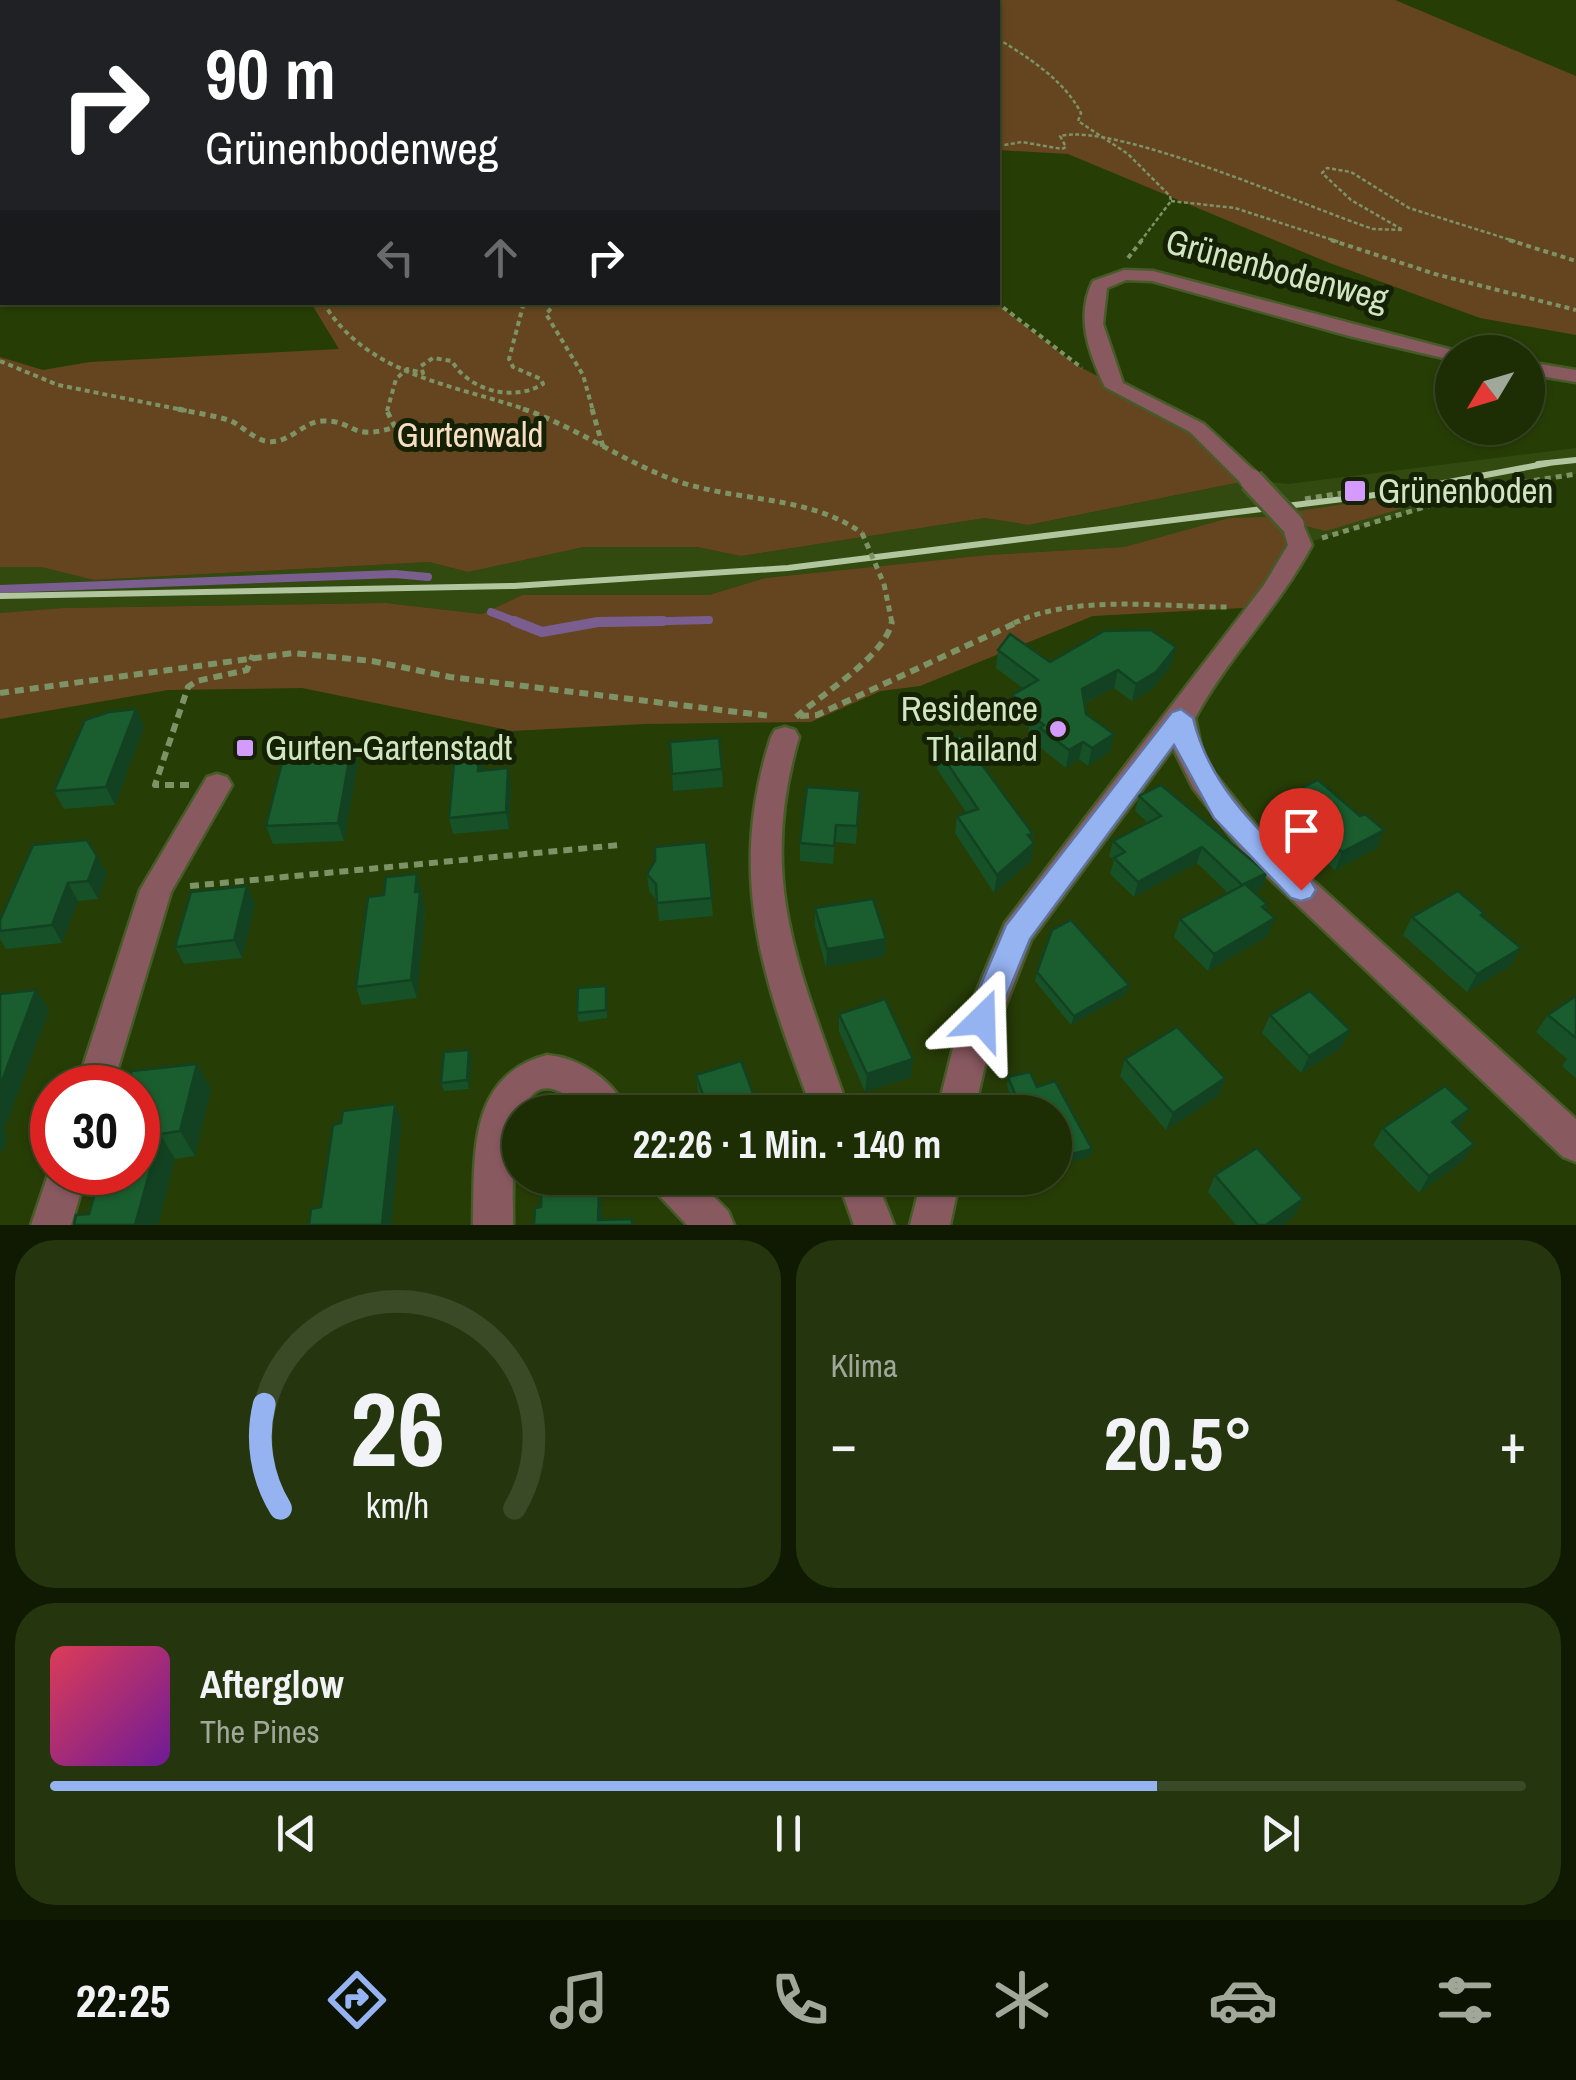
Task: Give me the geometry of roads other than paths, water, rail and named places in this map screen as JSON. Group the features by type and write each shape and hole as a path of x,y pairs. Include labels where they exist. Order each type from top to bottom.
{"street":[{"name":"Grünenbodenweg","path":"1181,718 1194,692 1261,608 1297,535 1251,480 1197,428 1115,387 1100,356 1094,300 1099,286 1124,275 1152,276 1435,350"},
{"path":"1545,371 1576,376"},
{"path":"960,1095 970,1048 1017,933 1181,718"},
{"path":"1181,718 1188,752 1203,780 1256,846 1576,1144"},
{"path":"787,724 764,811 761,862 770,927 791,1009 824,1095"},
{"path":"101,1065 156,890 217,785"},
{"path":"511,1095 536,1073 556,1071 575,1080 591,1095"},
{"path":"492,1225 496,1132 502,1110"},
{"path":"51,1225 61,1195"},
{"path":"686,1195 714,1225"},
{"path":"863,1195 874,1225"},
{"path":"930,1225 937,1195"}],"waterway":[{"path":"0,589 395,574 428,577"},
{"path":"491,612 520,623"},
{"path":"593,623 709,620"},
{"path":"514,621 542,632 593,623"},
{"path":"593,623 663,621"}],"railway":[{"path":"1538,464 1576,460"},
{"path":"0,596 514,586 788,568 1391,493 1549,463"}],"place":[{"name":"Grünenboden","path":"1355,491"},
{"name":"Residence Thailand","path":"1058,729"},
{"name":"Gurten-Gartenstadt","path":"245,748"}],"park label":[{"name":"Gurtenwald","path":"470,435"}]}
